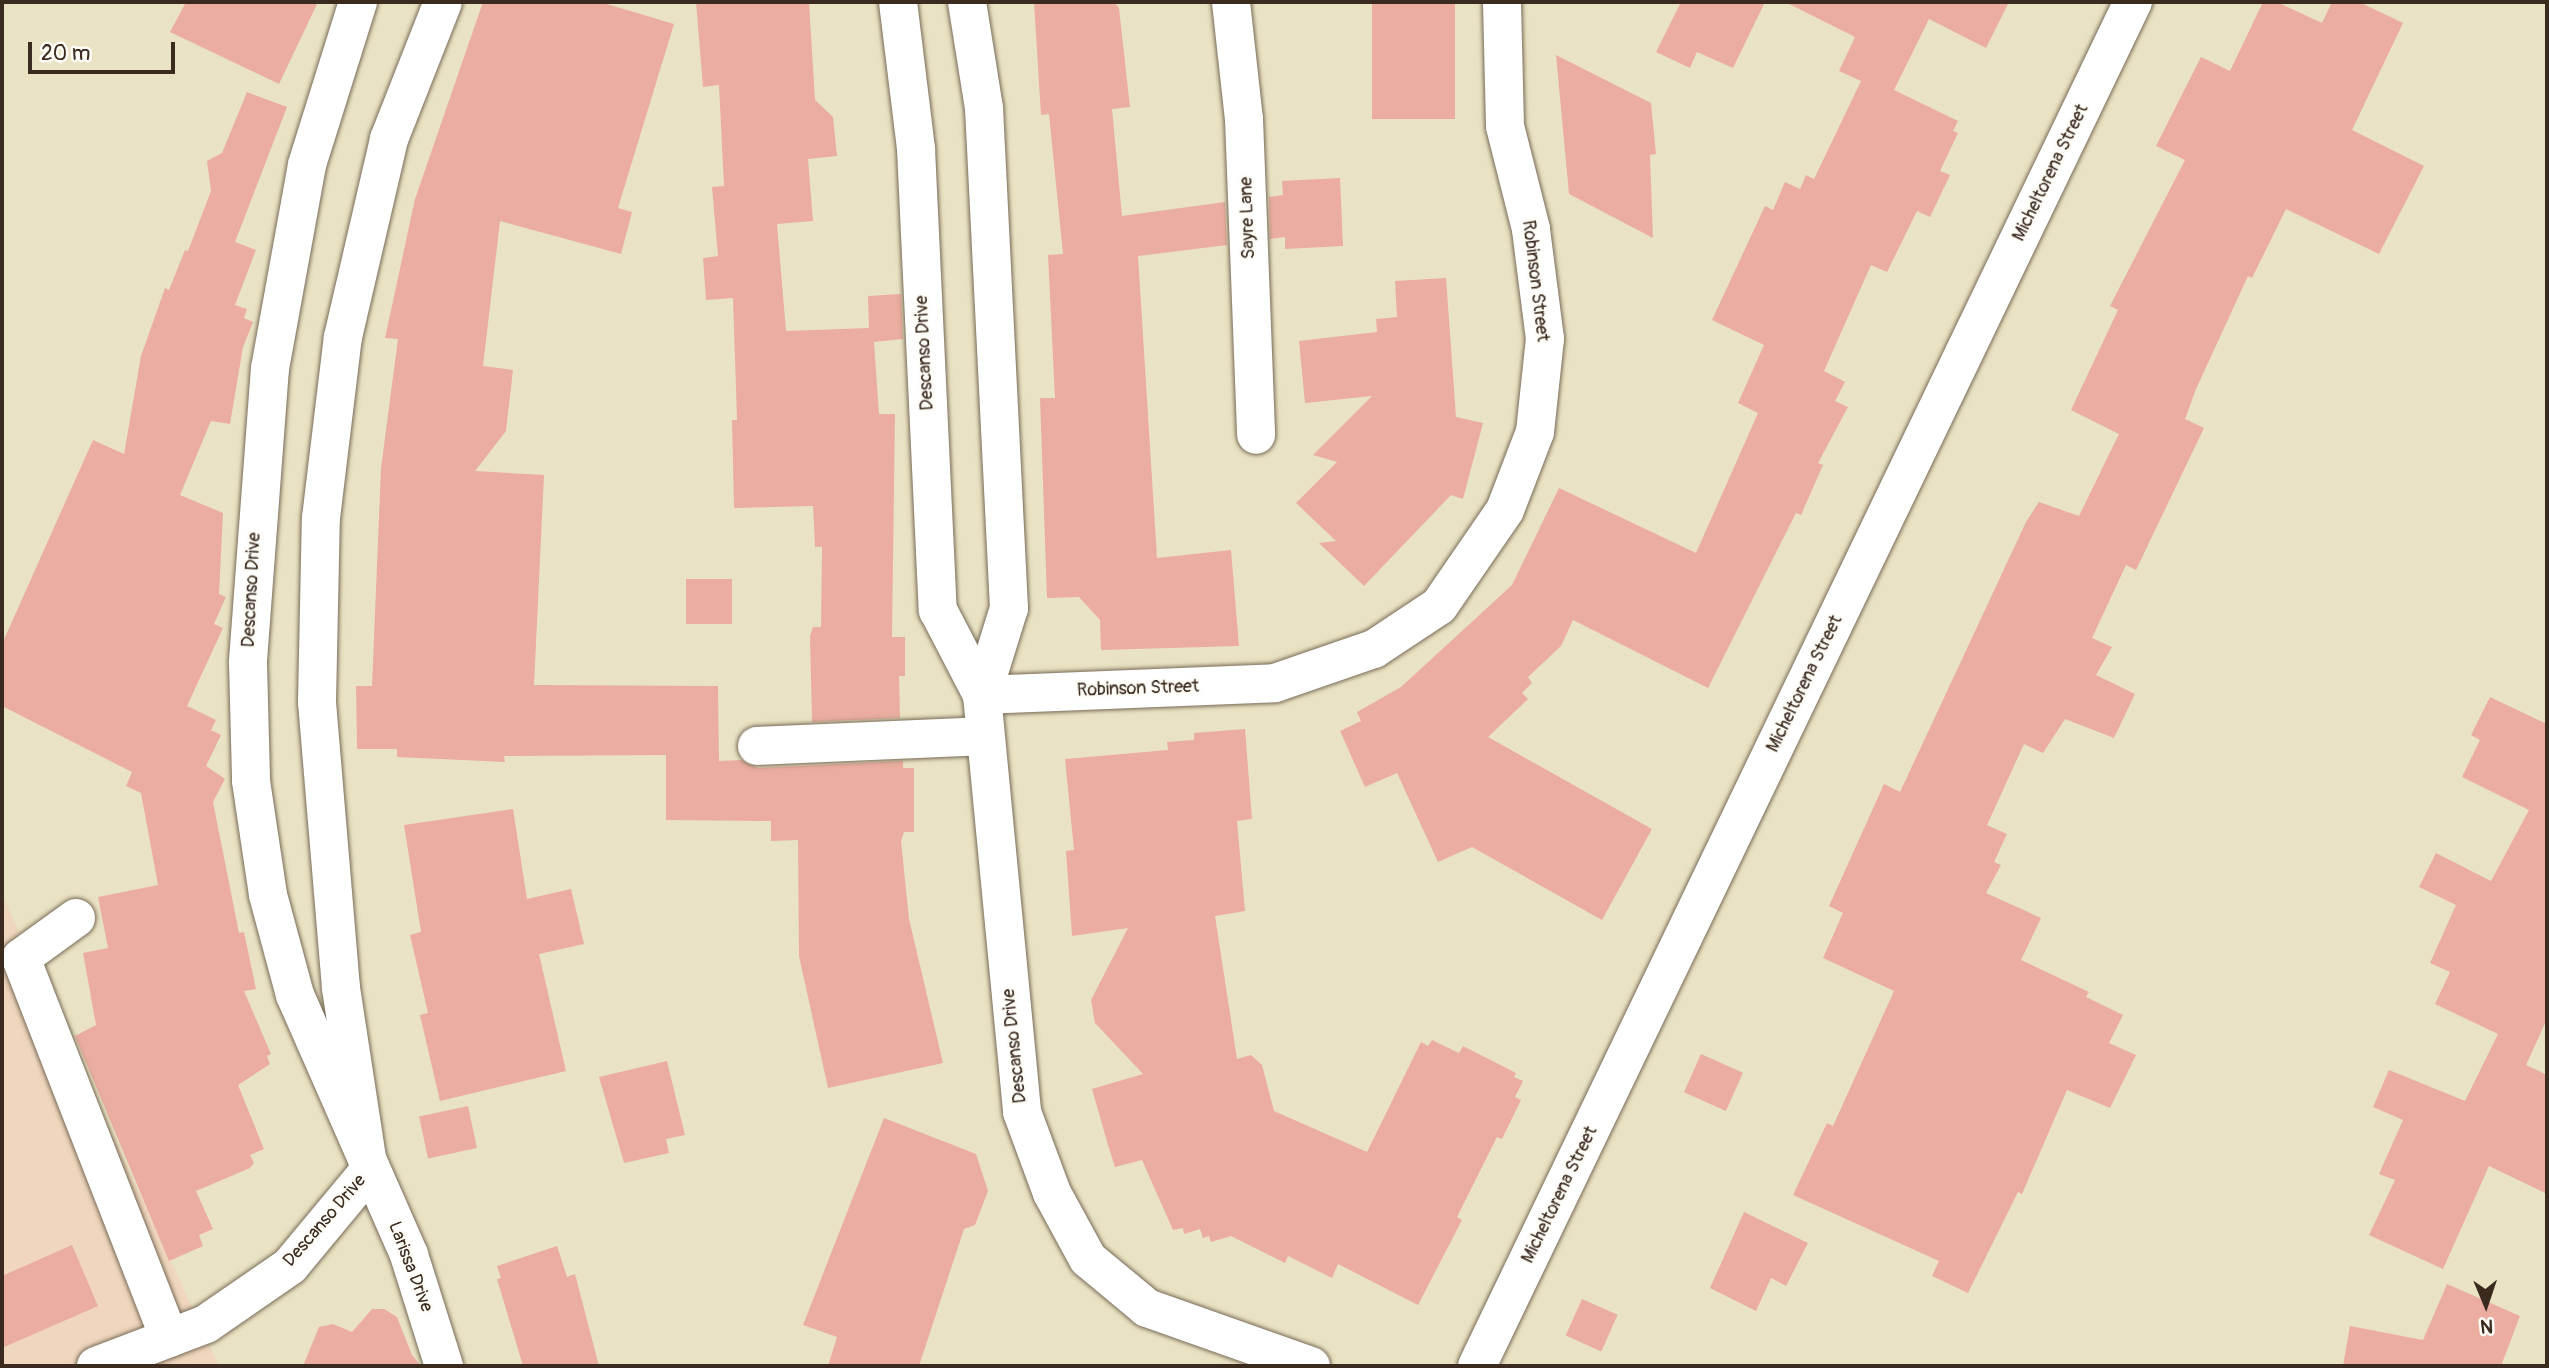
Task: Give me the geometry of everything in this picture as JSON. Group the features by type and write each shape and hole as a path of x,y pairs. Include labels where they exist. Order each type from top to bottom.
{"street":[{"name":"Descanso Drive","path":"358,2 307,165 270,368 248,663 253,804 268,895 295,995 369,1171"},
{"name":"Descanso Drive","path":"108,1364 206,1324 290,1266 369,1171 341,988 317,702 321,518 343,337 386,152 443,2"},
{"name":"Descanso Drive","path":"898,2 916,149 939,610 982,695"},
{"name":"Descanso Drive","path":"967,2 984,108 1009,608 982,695 1022,1112 1052,1193 1088,1259 1147,1308 1311,1366"},
{"name":"Sayre Lane","path":"1231,2 1244,119 1256,435"},
{"name":"Robinson Street","path":"982,695 1275,683 1374,649 1439,606 1505,510 1535,432 1545,339 1531,229 1505,126 1502,2"},
{"name":"Micheltorena Street","path":"1478,1366 2133,2"},
{"path":"757,746 985,736"},
{"path":"76,918 21,958 169,1338"},
{"name":"Larissa Drive","path":"369,1171 409,1255 444,1366"}],"shaded area":[{"path":"2,895 219,1366 2,1366"}],"building":[{"path":"186,2 318,2 279,84 170,32"},
{"path":"483,2 600,2 674,24 618,208 632,212 621,254 500,221 483,366 513,370 506,431 475,471 544,475 534,685 718,686 719,761 741,760 758,768 903,761 903,768 914,768 914,832 904,832 901,841 909,919 943,1063 828,1088 799,956 798,840 771,841 771,821 666,820 666,755 504,756 505,762 397,757 397,749 357,749 356,686 372,686 381,468 398,339 385,338 415,199"},
{"path":"696,2 809,2 815,100 833,117 837,156 808,159 813,221 777,224 786,331 869,328 868,296 901,294 903,339 874,342 879,414 895,414 892,637 905,637 905,676 899,676 900,718 812,722 810,636 813,627 821,627 822,547 815,547 813,506 734,508 732,420 737,420 733,298 706,300 703,258 718,256 712,187 724,186 719,85 703,87"},
{"path":"1034,2 1114,2 1119,8 1130,107 1112,109 1122,216 1225,202 1227,245 1138,256 1157,558 1231,550 1239,646 1101,650 1100,620 1079,597 1047,598 1040,398 1055,398 1048,255 1063,254 1049,114 1041,115"},
{"path":"1372,2 1455,2 1455,119 1372,119"},
{"path":"1681,2 1765,2 1733,68 1697,52 1690,68 1656,52"},
{"path":"1785,2 2009,2 1986,48 1929,19 1894,90 1958,121 1953,131 1958,133 1940,171 1950,175 1930,217 1917,211 1887,272 1871,265 1824,371 1845,382 1835,401 1848,407 1818,463 1823,465 1801,515 1796,513 1708,688 1573,620 1561,646 1528,677 1532,683 1522,693 1528,699 1488,737 1652,829 1602,920 1472,847 1438,862 1397,773 1365,787 1340,731 1361,721 1357,712 1401,687 1512,585 1559,488 1696,553 1758,413 1738,403 1764,345 1712,320 1765,206 1773,210 1785,182 1800,189 1806,175 1814,179 1861,81 1839,71 1855,37"},
{"path":"2263,2 2277,2 2322,23 2332,2 2359,2 2403,23 2352,130 2424,166 2379,254 2286,209 2252,278 2248,276 2196,389 2185,419 2204,428 2136,570 2126,565 2092,638 2112,647 2096,675 2135,694 2114,738 2065,719 2043,753 2024,744 1987,825 2007,834 1994,862 2001,865 1986,893 2041,918 2021,960 2089,992 2086,997 2123,1015 2109,1043 2136,1055 2110,1108 2067,1090 2022,1194 2018,1192 1968,1293 1932,1276 1939,1261 1793,1195 1827,1123 1833,1126 1894,991 1823,958 1843,913 1829,906 1884,784 1900,792 2026,522 2039,502 2079,516 2119,434 2071,410 2118,310 2110,306 2185,160 2156,146 2201,57 2230,71"},
{"path":"1556,55 1651,103 1656,154 1650,155 1653,238 1569,194"},
{"path":"247,92 287,107 235,242 256,250 235,305 247,309 244,318 253,322 243,347 230,424 211,421 180,495 223,513 219,594 226,597 214,624 223,628 187,706 216,720 211,730 221,735 206,766 225,779 213,802 239,933 244,932 256,989 244,991 271,1054 267,1056 270,1064 238,1085 264,1149 250,1155 254,1163 250,1168 196,1191 213,1229 199,1235 203,1246 169,1261 75,1036 96,1025 83,953 108,948 98,897 158,885 141,793 126,786 132,772 2,706 2,644 93,440 124,454 141,356 165,288 169,290 185,250 188,251 211,191 207,161 222,153"},
{"path":"1340,178 1343,246 1285,249 1285,237 1270,239 1269,197 1283,195 1282,181"},
{"path":"1446,278 1456,417 1483,423 1463,499 1451,495 1364,586 1319,543 1336,541 1296,503 1337,462 1313,455 1372,396 1305,403 1299,341 1377,332 1376,319 1397,317 1395,281"},
{"path":"686,579 732,579 732,624 686,624"},
{"path":"2490,697 2547,724 2547,1019 2526,1065 2547,1075 2547,1194 2489,1166 2443,1269 2369,1235 2395,1180 2379,1174 2403,1120 2373,1107 2389,1070 2465,1101 2498,1034 2435,1004 2450,972 2430,963 2456,905 2419,887 2436,853 2491,881 2529,810 2462,777 2480,740 2471,735"},
{"path":"1245,729 1252,819 1237,821 1245,911 1215,916 1237,1059 1251,1055 1262,1065 1274,1111 1367,1152 1421,1042 1428,1046 1432,1040 1459,1053 1463,1046 1516,1073 1514,1077 1523,1081 1515,1097 1521,1100 1502,1139 1497,1137 1457,1217 1462,1220 1418,1305 1338,1264 1332,1278 1288,1256 1285,1263 1231,1236 1211,1242 1209,1236 1203,1238 1200,1229 1184,1234 1183,1228 1173,1230 1142,1160 1115,1167 1108,1145 1092,1089 1143,1074 1095,1023 1091,1000 1128,928 1072,936 1066,851 1074,850 1065,759 1168,750 1167,742 1194,740 1194,733"},
{"path":"513,809 527,899 571,889 584,944 539,954 566,1071 440,1101 420,1015 428,1013 410,935 421,932 404,825"},
{"path":"1701,1054 1743,1073 1726,1111 1684,1092"},
{"path":"667,1061 685,1135 666,1139 669,1153 624,1163 599,1077"},
{"path":"468,1106 477,1148 428,1158 419,1116"},
{"path":"884,1118 976,1154 988,1191 975,1225 964,1229 919,1366 828,1366 837,1337 803,1325"},
{"path":"1744,1212 1808,1243 1786,1286 1771,1278 1756,1311 1710,1288"},
{"path":"72,1245 98,1306 2,1348 2,1276"},
{"path":"557,1246 567,1277 575,1274 599,1366 523,1366 497,1279 501,1278 497,1266"},
{"path":"2447,1284 2520,1316 2501,1366 2343,1366 2350,1326 2423,1340"},
{"path":"1582,1299 1618,1315 1601,1351 1566,1336"},
{"path":"372,1309 384,1309 397,1317 412,1355 421,1366 303,1366 319,1327 333,1324 352,1332"}]}
